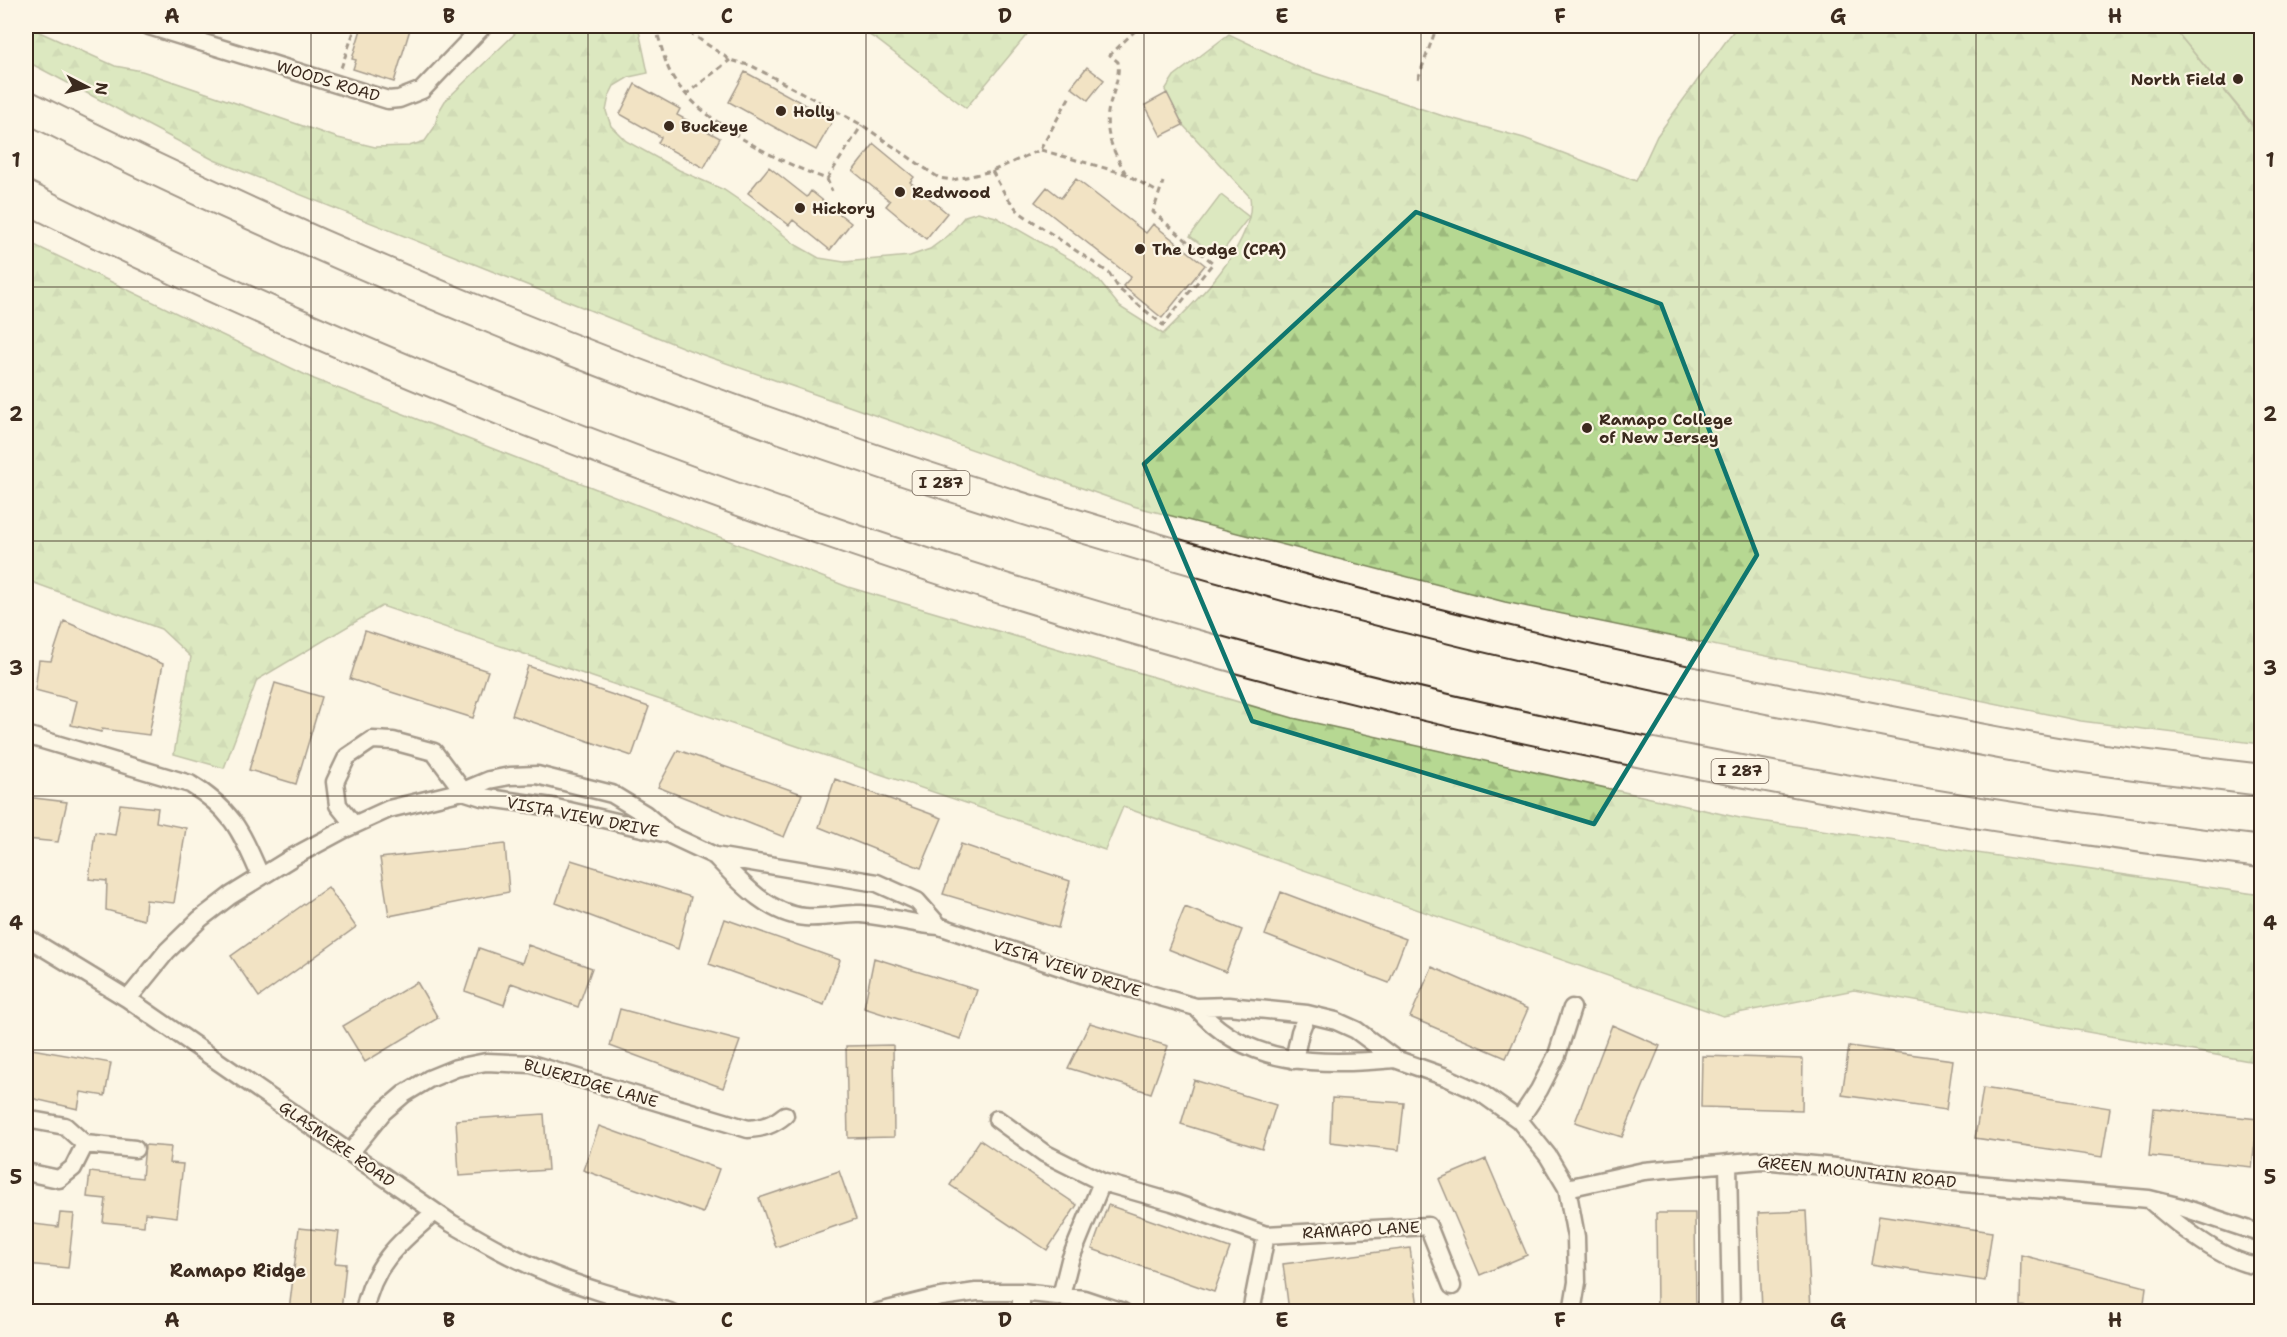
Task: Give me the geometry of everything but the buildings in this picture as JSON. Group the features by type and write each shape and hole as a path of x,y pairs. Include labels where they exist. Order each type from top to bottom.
{"highway":[{"name":"I 287","path":"26,106 200,191 391,276 489,316 780,428 980,496 1080,527 1357,605 1652,675 2058,753 2262,780"},
{"name":"I 287","path":"26,197 263,309 458,392 567,435 709,489 865,544 1119,624 1337,684 1530,729 1647,753 1943,808 2152,839 2262,852"}],"street":[{"name":"WOODS ROAD","path":"149,26 388,99 399,99 422,90 483,26"},
{"path":"26,735 173,778 200,790 227,811 240,830 261,877"},
{"path":"354,825 338,805 335,782 346,757 372,740 393,741 434,752 463,791"},
{"name":"VISTA VIEW DRIVE","path":"129,999 167,951 200,919 230,896 292,857 389,809 463,791 489,780 537,775 612,795 645,814 668,834"},
{"name":"VISTA VIEW DRIVE","path":"463,791 482,797 552,807 668,834 715,856 877,883 916,902 939,926"},
{"name":"VISTA VIEW DRIVE","path":"715,856 749,890 776,908 802,917 862,914 914,924 939,926 1096,979 1196,1006 1228,1006 1307,1014 1336,1021 1356,1030 1395,1059 1446,1077 1481,1093 1520,1120 1548,1156 1567,1188 1576,1237 1577,1282 1572,1311"},
{"name":"GLASMERE ROAD","path":"26,937 129,999 435,1212 498,1250 545,1272 594,1290 670,1311"},
{"name":"VISTA VIEW DRIVE","path":"1196,1006 1207,1020 1262,1054 1294,1060 1336,1062 1395,1059"},
{"path":"1520,1120 1557,1055 1572,1008"},
{"path":"1294,1060 1300,1032 1307,1014"},
{"name":"BLUERIDGE LANE","path":"350,1153 383,1112 404,1094 429,1079 456,1068 486,1062 531,1064 748,1129 763,1128 785,1115"},
{"path":"26,1119 66,1126 85,1144 135,1149"},
{"name":"RAMAPO LANE","path":"997,1119 1044,1153 1102,1182 1172,1202 1266,1235 1428,1226 1452,1286"},
{"path":"26,1172 59,1179 73,1168 85,1144"},
{"name":"GREEN MOUNTAIN ROAD","path":"1567,1188 1644,1171 1762,1160 1856,1169 1930,1180 2149,1199 2181,1207 2262,1234"},
{"path":"1728,1162 1731,1311"},
{"path":"1061,1296 1070,1260 1102,1182"},
{"path":"2149,1199 2185,1231 2218,1251 2254,1266 2262,1266"},
{"path":"364,1311 370,1288 380,1266 395,1246 435,1212"},
{"path":"1251,1311 1266,1235"},
{"path":"879,1311 912,1307 976,1292 1021,1292 1084,1299 1123,1311"},
{"path":"1021,1292 1021,1311"}],"path":[{"path":"340,71 356,26"},
{"path":"655,26 669,70 685,95 720,125 802,171 826,179 832,191"},
{"path":"680,26 730,60 752,66 862,125 939,178 953,180 992,171 1040,150 1070,96"},
{"path":"1126,174 1111,147 1107,130 1108,111 1119,73 1118,62 1110,55 1140,26"},
{"path":"1418,79 1437,26"},
{"path":"685,95 730,60"},
{"path":"826,179 862,125"},
{"path":"1040,150 1126,174 1159,194"},
{"path":"992,171 1006,196 1019,212 1109,273 1119,289 1163,325 1213,263 1153,212 1163,182"}],"highlighted area":[{"path":"1416,212 1661,304 1757,555 1594,824 1252,721 1144,464"}],"green space":[{"name":"Ramapo College of New Jersey","path":"26,26 115,66 142,71 338,138 375,147 409,146 425,141 434,128 445,101 523,26 638,26 648,73 629,77 614,86 606,111 611,126 626,141 679,170 724,190 752,209 796,245 819,258 844,262 910,256 930,249 949,235 965,216 978,212 996,217 1075,262 1099,281 1120,307 1163,334 1206,290 1221,271 1244,234 1250,215 1250,197 1183,125 1165,90 1174,76 1229,34 1300,68 1443,116 1524,138 1636,181 1657,136 1737,26 2172,26 2261,136 2261,744 2081,721 1505,602 1133,506 692,351 214,160 26,61"},
{"path":"853,26 1034,26 966,108 876,39"},
{"name":"North Field","path":"2172,26 2261,26 2261,136 2259,132"},
{"path":"1221,195 1249,217 1218,257 1190,236"},
{"path":"26,241 314,379 848,587 1293,718 1740,818 2261,895 2261,1063 1854,990 1723,1016 1123,807 1105,850 382,606 257,680 224,768 174,754 191,657 161,629 26,580"}],"place":[{"name":"North Field","path":"2238,79"},
{"name":"Holly","path":"781,111"},
{"name":"Buckeye","path":"669,126"},
{"name":"Redwood","path":"900,192"},
{"name":"Hickory","path":"800,208"},
{"name":"The Lodge (CPA)","path":"1140,249"},
{"name":"Ramapo College of New Jersey","path":"1587,428"}],"district":[{"name":"Ramapo Ridge","path":"238,1271"}]}
